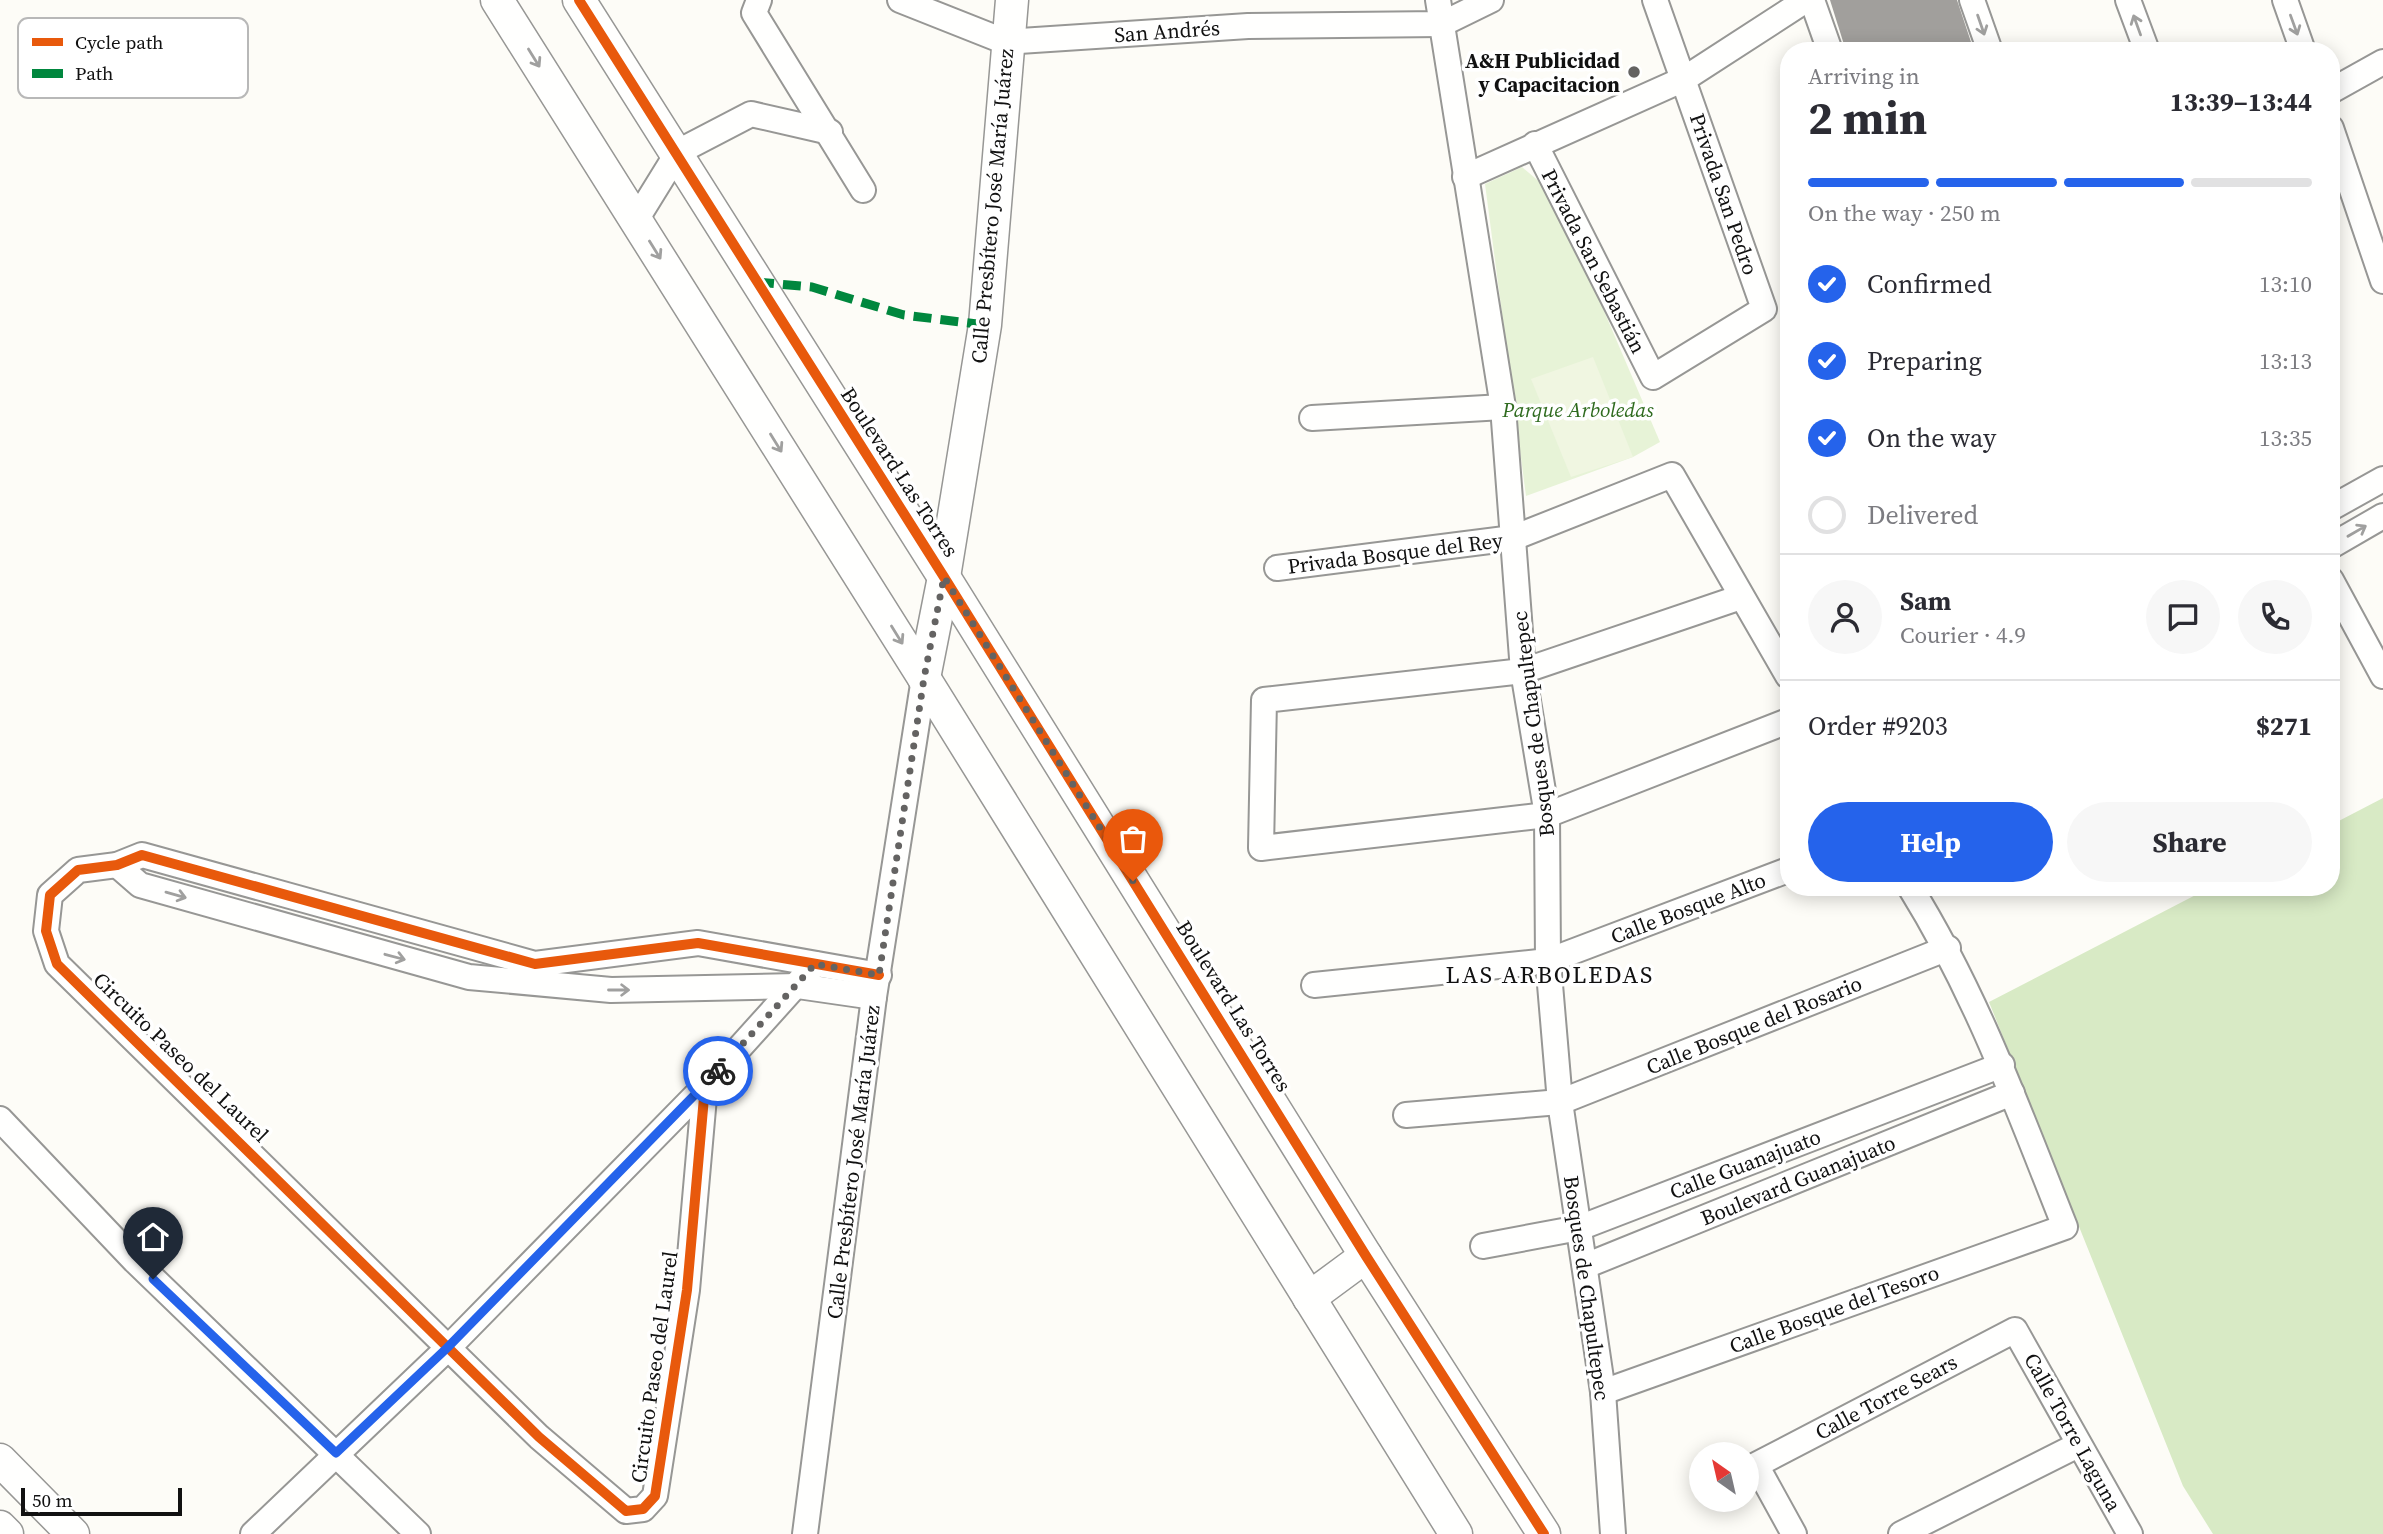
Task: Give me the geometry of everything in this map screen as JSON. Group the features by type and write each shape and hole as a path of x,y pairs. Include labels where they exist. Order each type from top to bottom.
{"street":[{"path":"497,0 641,211 930,649 1309,1298 1456,1534"},
{"name":"Boulevard Las Torres","path":"579,0 670,165 755,282 944,577 1366,1256 1544,1534"},
{"path":"759,0 754,13 830,132 863,190"},
{"name":"San Andrés","path":"903,0 1006,43 1440,12"},
{"name":"Calle Presbítero José María Juárez","path":"806,1534 877,986 985,325 1006,43 1012,0"},
{"path":"1440,12 1491,0"},
{"name":"Privada San Pedro","path":"1653,377 1764,309 1655,0"},
{"path":"1465,177 1684,79 1806,0"},
{"path":"1812,0 1827,42"},
{"path":"1972,0 1987,42"},
{"path":"2128,0 2144,42"},
{"path":"2285,0 2300,42"},
{"name":"Bosques de Chapultepec","path":"1440,12 1503,407 1523,671 1547,815 1548,961 1560,1102 1603,1392 1613,1534"},
{"path":"2340,86 2383,62"},
{"path":"641,211 670,165 751,114 830,132"},
{"name":"Privada San Sebastián","path":"1535,144 1653,377"},
{"path":"2340,154 2383,281"},
{"path":"1312,418 1503,407"},
{"name":"Privada Bosque del Rey","path":"1278,568 1513,538 1672,475 1741,597"},
{"path":"2340,503 2383,479"},
{"path":"2340,541 2383,516"},
{"path":"1780,663 1741,597 1523,671 1264,700 1261,848 1547,815 1780,725"},
{"path":"2340,597 2383,676"},
{"name":"Circuito Paseo del Laurel","path":"705,1086 687,1290 655,1496 643,1509 626,1511 538,1437 57,964 46,930 51,895 78,870 117,865 142,855 325,907 531,974 611,990 877,986"},
{"name":"Circuito Paseo del Laurel","path":"117,865 140,885 469,976 531,974 698,943 815,964 877,986"},
{"name":"Calle Bosque Alto","path":"1314,985 1548,961 1780,873"},
{"path":"1916,896 1948,948 2002,1065 2012,1093"},
{"path":"318,934 325,907"},
{"name":"Calle Bosque del Rosario","path":"1406,1115 1560,1102 1948,948"},
{"path":"253,1534 447,1348 705,1086 815,964"},
{"name":"Calle Guanajuato","path":"1483,1246 1579,1228 2002,1065"},
{"name":"Calle Bosque del Tesoro","path":"1603,1392 2064,1227 2012,1093"},
{"name":"Boulevard Guanajuato","path":"1585,1266 2012,1093"},
{"path":"0,1119 172,1298 418,1534"},
{"path":"1309,1298 1366,1256"},
{"name":"Calle Torre Laguna","path":"2015,1330 2130,1534"},
{"name":"Calle Torre Sears","path":"1794,1534 1756,1465 2015,1330"},
{"path":"1901,1534 2078,1445"},
{"path":"0,1460 73,1534"},
{"path":"0,1527 7,1534"}],"green space":[{"name":"Parque Arboledas","path":"1522,167 1554,194 1660,442 1633,457 1526,496 1485,184"},
{"path":"1593,357 1633,457 1571,477 1531,379"},
{"path":"2383,798 2383,1534 2213,1534 2183,1486 1989,1002 2194,896 2340,896 2340,820"}],"building":[{"path":"1830,0 1957,0 1971,42 1843,42"}],"marked path":[{"path":"756,282 812,287 904,315 985,325"}],"cycle path":[{"path":"579,0 944,577 1366,1256 1544,1534"},
{"path":"705,1086 687,1290 655,1496 643,1509 626,1511 539,1437 57,964 46,931 50,895 78,870 117,865 142,855 535,964 698,943 879,975"}],"way so far":[{"path":"718,1071 815,964 879,975 924,678 944,577 1133,881"}],"place":[{"name":"A&H Publicidad y Capacitacion","path":"1634,72"}],"district":[{"name":"LAS ARBOLEDAS","path":"1550,974"}],"route":[{"path":"153,1279 336,1453 447,1348 718,1071"}]}
